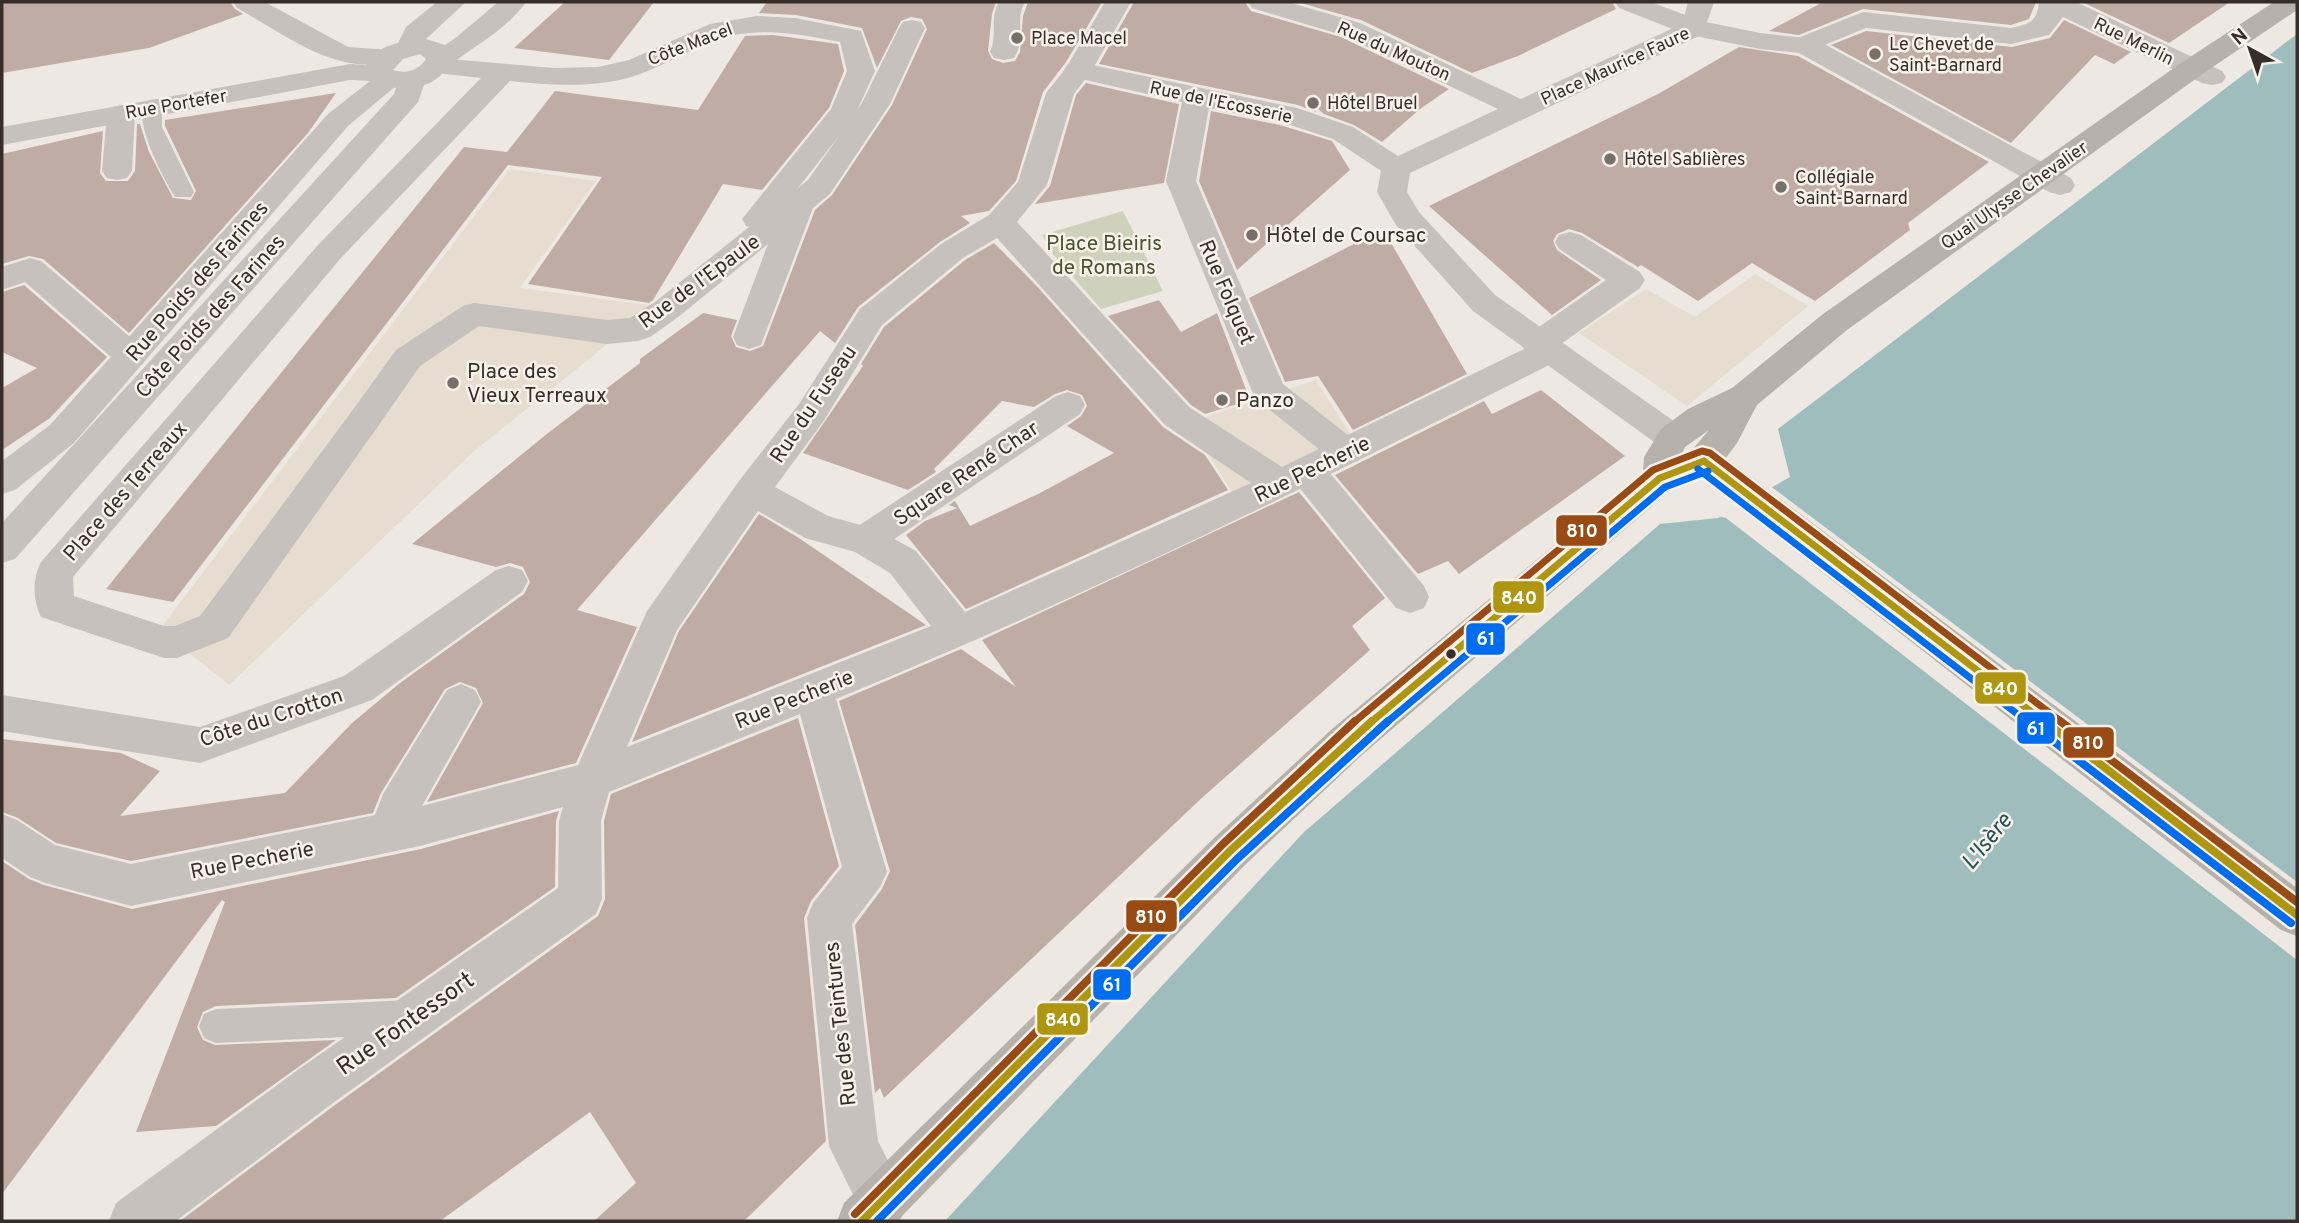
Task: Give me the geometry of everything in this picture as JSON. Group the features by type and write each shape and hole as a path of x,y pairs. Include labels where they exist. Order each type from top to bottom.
{"main road":[{"name":"Quai Ulysse Chevalier","path":"1666,458 1700,418 1744,397 1835,322 2051,181 2201,73 2291,2"},
{"name":"Quai Ulysse Chevalier","path":"1713,468 1725,434 1744,397"},
{"path":"872,1211 1230,851 1666,458 1713,468 2297,915"}],"street":[{"path":"246,2 346,63"},
{"path":"407,66 415,33 453,2"},
{"path":"407,66 468,42 513,2"},
{"name":"Rue du Fuseau","path":"592,780 661,622 752,491 811,414 871,317 952,251 1000,222 1031,185 1060,93 1078,70 1118,2"},
{"name":"Rue du Mouton","path":"1261,2 1351,29 1522,110"},
{"path":"1628,2 1698,15"},
{"path":"1805,45 1863,20 2011,36 2040,29 2051,15 2052,2"},
{"name":"Rue Merlin","path":"2058,2 2077,14 2201,73"},
{"path":"1004,52 1009,38 1008,8"},
{"name":"Place Maurice Faure","path":"1396,168 1522,110 1698,15 1760,41 1805,45 2051,181"},
{"name":"Côte Macel","path":"346,63 596,76 621,72 704,34 738,24 783,24 852,37 861,71 844,111 757,219"},
{"name":"Rue de l'Epaule","path":"364,420 408,358 474,314 607,332 638,329 819,187 876,104 907,38"},
{"name":"Rue Portefer","path":"2,136 152,108 346,63"},
{"name":"Rue Portefer","path":"2,113 346,63"},
{"name":"Rue Poids des Farines","path":"2,480 62,434 338,120 407,66"},
{"name":"Côte Poids des Farines","path":"2,548 408,96 407,66"},
{"name":"Rue de l'Ecosserie","path":"1078,70 1287,114 1343,133 1396,168"},
{"name":"Place des Terreaux","path":"364,420 214,627 177,642 164,642 55,606 54,573 329,252 503,72"},
{"name":"Rue Folquet","path":"1197,97 1181,181 1258,366 1269,391 1346,452"},
{"path":"117,171 121,114"},
{"path":"1396,168 1392,192 1407,218 1484,303 1543,348 1666,458"},
{"path":"749,337 798,206"},
{"path":"1000,222 1177,416 1293,478 1410,597"},
{"name":"Rue Pecherie","path":"2,834 45,863 131,885 391,832 592,780 958,632 1293,478 1543,348 1629,280 1570,242"},
{"path":"2,279 30,269 131,356"},
{"name":"Square René Char","path":"865,540 1068,405"},
{"path":"752,491 818,528 865,540 903,562 958,632"},
{"name":"Côte du Crotton","path":"2,713 200,745 358,688 509,582"},
{"name":"Rue des Teintures","path":"814,691 865,872 829,918 854,1146 872,1211"},
{"path":"391,832 398,808 461,702"},
{"name":"Rue Fontessort","path":"134,1221 412,1017 580,900 580,821 592,780"}],"lane":[{"path":"152,108 152,127 183,192"},
{"path":"216,1026 412,1017"}],"green space":[{"name":"Place Bieiris de Romans","path":"1123,211 1163,291 1101,309 1053,254 1042,235"}],"shaded area":[{"name":"Place des Vieux Terreaux","path":"510,169 596,181 520,288 655,306 473,452 229,685 160,629"},
{"path":"1755,274 1808,306 1687,406 1579,333 1646,289 1695,317"},
{"path":"1316,380 1364,455 1240,504 1188,423"}],"water":[{"name":"L'Isère","path":"2297,34 2297,1221 945,1221 1303,833 1660,524 1718,518 1790,477 1778,429"}],"pier":[{"path":"1769,485 2297,882 2297,960 1726,518 1714,515"}],"building":[{"path":"2,2 230,2 243,14 149,48 2,73"},
{"path":"565,2 654,2 609,60 514,48"},
{"path":"767,2 996,2 988,51 992,59 1003,63 1015,61 1020,52 1023,16 1028,2 1102,2 1066,62 1043,92 1016,181 989,211 961,216 970,223 940,242 858,307 835,343 820,331 577,610 637,627 576,763 427,802 483,703 476,688 460,682 445,689 381,793 373,813 131,861 56,843 18,818 2,812 2,739 121,753 160,771 120,816 285,793 352,723 400,683 524,594 530,582 523,567 510,563 496,567 412,544 548,433 640,363 640,359 703,313 737,320 731,336 736,347 750,351 763,346 815,210 832,195 892,105 927,29 922,19 911,17 901,21 877,68 862,28 796,15 759,13"},
{"path":"1134,2 1245,2 1251,11 1341,37 1449,89 1420,109 1382,142 1354,125 1324,114 1311,103 1316,112 1298,105 1099,64"},
{"path":"1297,2 1612,2 1616,9 1518,56 1472,73 1361,20"},
{"path":"1823,2 2036,2 2029,19 2011,25 1863,9 1799,35 1769,31"},
{"path":"2082,2 2230,2 2169,43"},
{"path":"2064,20 2131,52 2114,64 2095,55 2011,143 1831,45 1866,31 2012,47 2050,38"},
{"path":"773,35 838,44 844,71 829,108 762,190 723,184 653,300 649,303 528,284 602,177 508,165 173,602 106,589 464,147 507,152 555,91 698,110 745,36"},
{"path":"1739,47 1798,56 1989,162 1908,223 1910,230 1815,301 1752,263 1698,301 1641,265 1638,267 1582,233 1569,229 1557,234 1553,241 1557,250 1601,280 1552,315 1429,206 1658,94"},
{"path":"1086,83 1179,104 1164,183 1035,204 1050,186 1076,95"},
{"path":"336,93 308,133 129,333 43,259 29,256 2,264 2,154 103,131 100,173 106,181 128,181 135,171 137,124 140,124 149,152 173,198 191,200 196,191 165,126 165,120"},
{"path":"1211,111 1280,125 1332,141 1350,170 1237,270 1199,181"},
{"path":"1383,229 1467,374 1353,430 1318,376 1285,382 1249,298"},
{"path":"994,243 1033,282 1163,427 1205,455 1228,490 966,609 906,535 925,521 957,508 949,505 955,501 970,526 1040,493 1114,453 1067,426 1081,416 1087,406 1082,395 1067,390 1034,407 1002,401 934,469 936,472 908,490 803,453 863,366 861,364 884,327 965,260"},
{"path":"24,285 107,357 50,418 2,450 2,388 37,368 2,352 2,292"},
{"path":"1159,300 1181,332 1217,313 1250,400 1205,414 1191,405 1108,316"},
{"path":"1541,390 1625,456 1459,574 1448,561 1418,574 1335,475 1484,401 1492,414"},
{"path":"1299,492 1385,598 1352,626 1370,650 1205,795 884,1098 880,1088 875,1093 855,925 882,889 890,871 839,701 961,649 1016,687 982,640"},
{"path":"759,514 799,538 926,625 632,742 679,631"},
{"path":"798,718 839,866 811,901 804,918 826,1141 744,1221 594,1221 636,1183 590,1112 440,1221 180,1221 335,1105 598,916 605,899 604,821 611,794"},
{"path":"559,811 556,821 555,887 396,998 216,1006 203,1012 197,1027 203,1040 215,1045 336,1040 216,1126 136,1132 225,902 222,900 2,1194 2,861 29,879 44,885 132,909 421,849"}],"transit line":[{"name":"810","path":"855,1214 1223,844 1340,734 1653,470 1702,451 1710,453 2297,902"},
{"name":"840","path":"1704,461 2297,915"},
{"name":"840","path":"862,1221 1230,851 1347,742 1660,478 1704,461"},
{"name":"61","path":"1698,469 2291,923"},
{"name":"61","path":"877,1221 1237,859 1354,750 1665,487 1708,471"}],"place":[{"name":"Place Macel","path":"1017,38"},
{"name":"Le Chevet de Saint-Barnard","path":"1875,54"},
{"name":"Hôtel Bruel","path":"1313,103"},
{"name":"Hôtel Sablières","path":"1610,159"},
{"name":"Collégiale Saint-Barnard","path":"1781,187"},
{"name":"Hôtel de Coursac","path":"1252,235"},
{"name":"Place des Vieux Terreaux","path":"453,383"},
{"name":"Panzo","path":"1222,400"}]}
